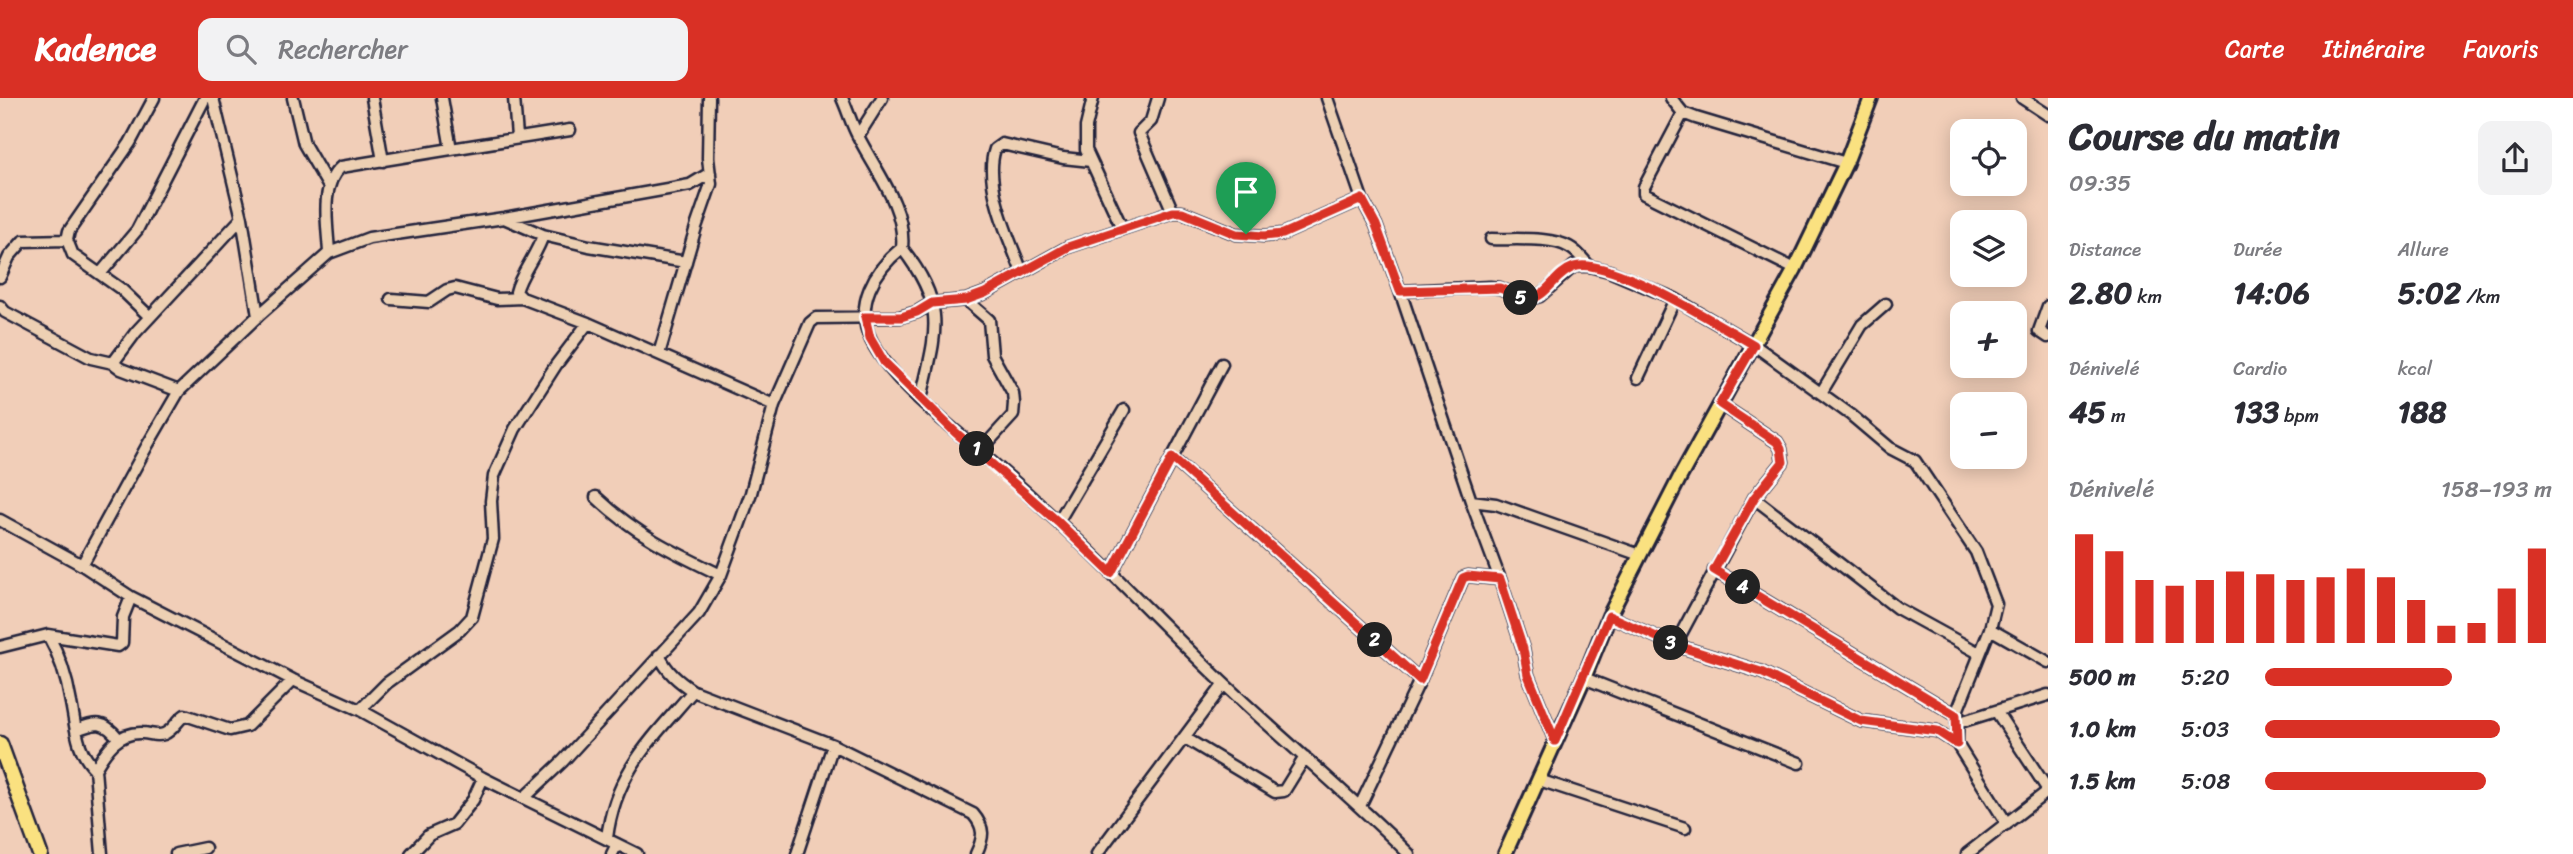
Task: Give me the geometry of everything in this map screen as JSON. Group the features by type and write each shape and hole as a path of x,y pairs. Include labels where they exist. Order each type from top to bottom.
{"highway":[{"path":"1,751 40,854"}],"main road":[{"path":"1505,854 1609,616 1720,404 1795,269 1846,163 1871,98"}],"street":[{"path":"150,317 121,289 74,256 68,240 69,231 130,143 154,98"},
{"path":"100,274 137,230 205,98"},
{"path":"213,98 242,218 258,316"},
{"path":"293,98 304,144 329,187"},
{"path":"372,98 383,161"},
{"path":"442,98 451,149"},
{"path":"514,98 517,137"},
{"path":"659,354 711,184 709,98"},
{"path":"842,98 858,136 890,192 904,233 902,248 889,259 870,287 865,304 870,338 884,362 955,432 1058,522 1224,684 1360,806 1409,854"},
{"path":"858,136 882,98"},
{"path":"1093,98 1085,139 1091,161 1122,228"},
{"path":"1158,98 1151,121 1139,133 1173,212"},
{"path":"1326,98 1362,199 1376,225 1400,291 1500,579 1523,649 1528,675 1555,741"},
{"path":"1671,98 1684,113 1846,163"},
{"path":"2022,98 2048,115"},
{"path":"1684,113 1644,187 1644,194 1795,269"},
{"path":"329,253 329,187 334,172 341,167 570,130"},
{"path":"1022,272 994,193 991,158 995,149 1002,145 1091,161"},
{"path":"82,565 179,391 329,253 369,238 504,218 690,185 710,173"},
{"path":"690,185 708,196"},
{"path":"525,797 563,761 698,613 721,575 751,493 774,405 810,323 816,318 901,317 932,303 966,300 985,293 1068,247 1173,212 1182,212 1236,234 1264,236 1283,234 1362,199"},
{"path":"113,363 136,332 242,218"},
{"path":"504,218 543,235 589,246 686,262"},
{"path":"522,298 516,292 518,284 540,248 543,235"},
{"path":"1491,239 1553,241 1564,244 1572,248 1589,266"},
{"path":"0,277 9,257 23,241 68,240"},
{"path":"902,248 921,273 932,303 936,331 920,399"},
{"path":"1400,291 1500,288 1527,300 1541,296 1574,267 1589,266 1609,271 1675,299 1754,345 1821,393 1889,448 1914,461 1976,552 1995,598 1996,611 1956,719 1957,744"},
{"path":"391,299 429,302 447,289 455,288 497,299 522,298 588,323 774,405"},
{"path":"1638,378 1675,299"},
{"path":"966,300 989,320 992,355 1013,393 1014,403 1013,415 980,452"},
{"path":"1821,393 1862,325 1886,304"},
{"path":"0,306 5,312 91,358 113,363 121,369 179,391"},
{"path":"2048,306 2039,331 2048,337"},
{"path":"360,710 387,683 460,630 472,617 493,540 491,500 494,477 514,429 556,365 588,323"},
{"path":"1111,573 1222,364"},
{"path":"1675,645 1754,498 1783,462 1777,442 1720,404"},
{"path":"1058,522 1124,410"},
{"path":"1172,458 1420,680"},
{"path":"596,497 616,516 655,544 721,575"},
{"path":"1754,498 1897,608 1979,653"},
{"path":"1471,501 1496,504 1640,555"},
{"path":"0,520 82,565 131,597 293,680 360,710 483,778 637,854"},
{"path":"1714,570 1956,719 1996,711 2048,695"},
{"path":"1360,806 1420,680 1463,578 1468,576 1500,579"},
{"path":"0,647 48,635 118,646 122,643 123,617 131,597"},
{"path":"1609,616 1675,645 1761,672 1861,721 1937,731 1957,744 2007,824"},
{"path":"1990,629 2048,662"},
{"path":"48,635 58,652 64,671 83,754 95,769"},
{"path":"659,655 665,668 693,691 834,745 973,814 982,824 984,833 976,854"},
{"path":"1584,678 1799,762"},
{"path":"102,854 95,769 103,754 119,739 131,733 155,736 164,734 173,729 185,715 237,730 247,726 293,680"},
{"path":"1097,854 1224,684"},
{"path":"607,838 615,799 629,769 693,691"},
{"path":"1967,854 2048,790 1996,711"},
{"path":"76,730 100,723 110,728 119,739"},
{"path":"1185,738 1275,792 1284,791 1305,757"},
{"path":"797,854 834,745"},
{"path":"411,854 429,835 454,824 473,800 483,778"},
{"path":"1539,780 1685,828"},
{"path":"612,854 617,844"},
{"path":"176,854 205,848"}],"route":[{"path":"1362,199 1376,225 1400,291 1500,288 1527,300 1536,299 1567,271 1574,267 1589,266 1609,271 1675,299 1754,345 1720,404 1777,442 1783,462 1754,498 1714,570 1956,715 1957,744 1937,731 1861,721 1761,672 1675,645 1609,616 1555,741 1528,675 1523,649 1500,579 1468,576 1463,578 1420,680 1172,458 1111,573 920,399 884,362 870,338 865,317 901,317 932,303 966,300 985,293 1068,247 1173,212 1182,212 1236,234 1246,234 1283,234 1362,199"}]}
